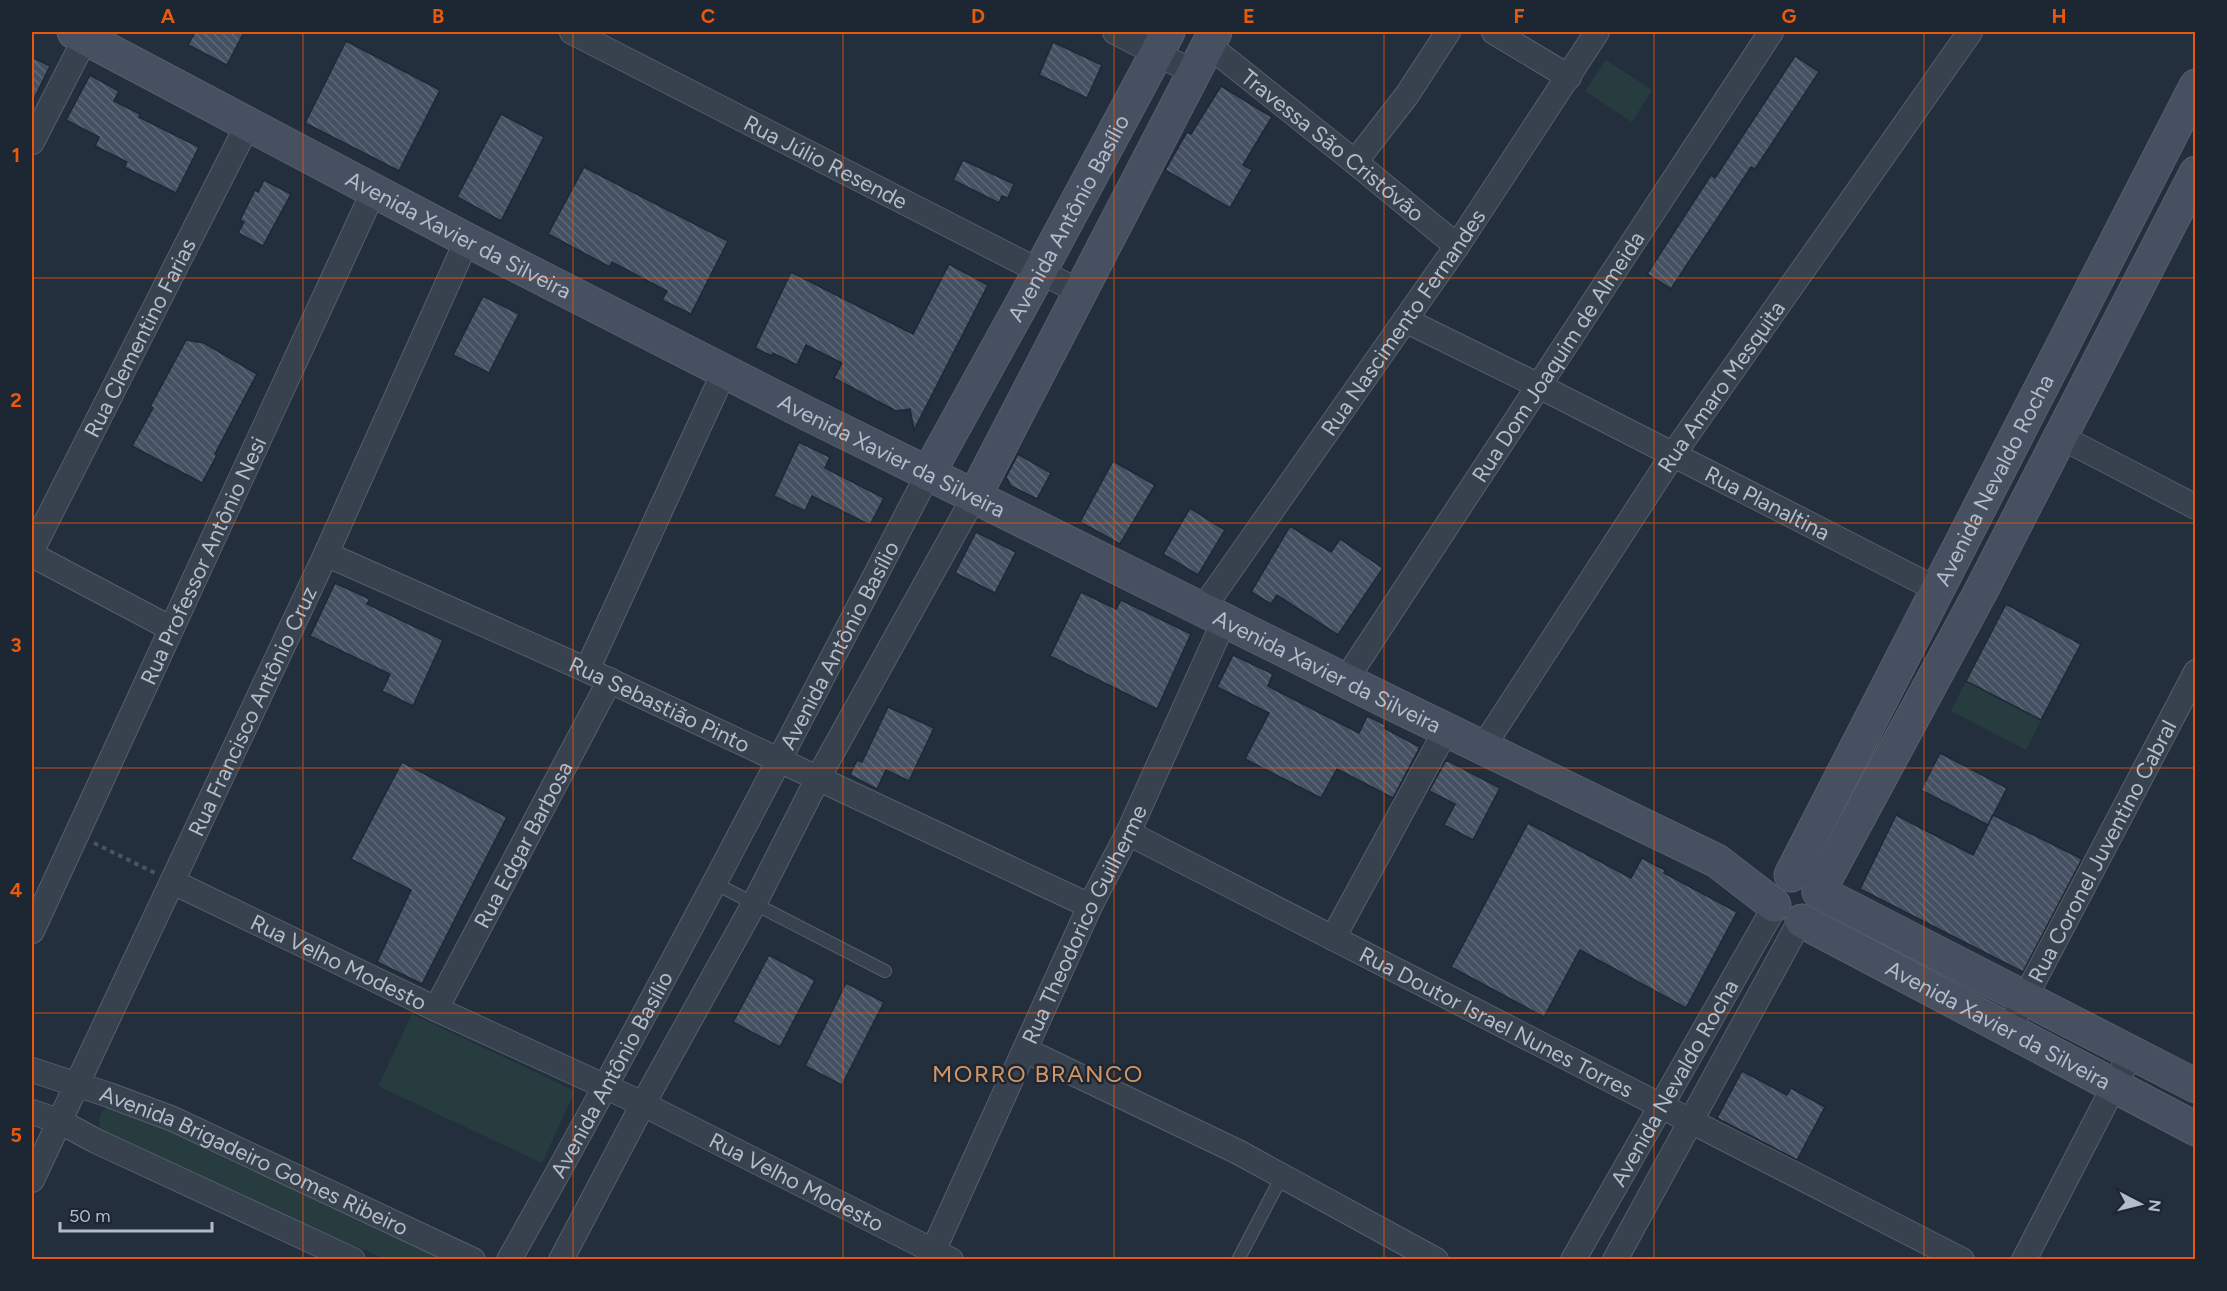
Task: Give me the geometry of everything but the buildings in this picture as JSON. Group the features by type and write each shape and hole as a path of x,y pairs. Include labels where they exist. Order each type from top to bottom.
{"main road":[{"name":"Avenida Xavier da Silveira","path":"80,34 467,240 724,372 1345,681 1717,861 1788,914 2196,1129"},
{"name":"Avenida Antônio Basílio","path":"928,474 1162,42"},
{"name":"Avenida Antônio Basílio","path":"974,497 1205,49"},
{"name":"Avenida Nevaldo Rocha","path":"1790,875 2196,86"},
{"name":"Avenida Nevaldo Rocha","path":"1819,892 1956,638 2196,173"},
{"name":"Avenida Xavier da Silveira","path":"1717,861 1790,875"},
{"path":"1800,874 1815,883 1819,892 1819,904 1816,911 1788,914 1774,891 1778,883 1790,875 1800,874"},
{"name":"Avenida Xavier da Silveira","path":"1819,892 2196,1086"}],"street":[{"name":"Rua Júlio Resende","path":"572,32 1080,292"},
{"name":"Travessa São Cristóvão","path":"1116,32 1205,49 1355,162 1457,246"},
{"path":"1355,162 1407,95 1448,32"},
{"path":"1494,32 1569,77"},
{"name":"Rua Nascimento Fernandes","path":"1213,615 1405,320 1457,246 1597,32"},
{"name":"Rua Dom Joaquim de Almeida","path":"1345,681 1771,32"},
{"name":"Rua Amaro Mesquita","path":"1483,747 1672,456 1970,32"},
{"path":"32,142 80,34"},
{"name":"Rua Clementino Farias","path":"32,550 248,124"},
{"name":"Rua Professor Antônio Nesi","path":"32,931 374,190"},
{"name":"Rua Francisco Antônio Cruz","path":"32,1180 326,554 467,240"},
{"name":"Rua Planaltina","path":"1405,320 1938,590"},
{"path":"588,670 724,372"},
{"path":"2061,437 2196,507"},
{"name":"Avenida Antônio Basílio","path":"509,1260 606,1087 780,760 928,474"},
{"name":"Avenida Antônio Basílio","path":"561,1260 643,1104 754,904 818,778 974,497"},
{"name":"Rua Sebastião Pinto","path":"326,554 588,670 1090,906"},
{"path":"32,555 170,628"},
{"name":"Rua Theodorico Guilherme","path":"938,1256 1025,1050 1090,906 1128,833 1213,615"},
{"name":"Rua Coronel Juventino Cabral","path":"2008,1030 2196,672"},
{"name":"Rua Edgar Barbosa","path":"436,1009 609,680"},
{"path":"1333,938 1446,730"},
{"name":"Rua Doutor Israel Nunes Torres","path":"1128,833 1962,1260"},
{"name":"Rua Velho Modesto","path":"172,882 436,1009 643,1104 938,1256"},
{"name":"Avenida Nevaldo Rocha","path":"1573,1260 1661,1105 1788,914"},
{"name":"Avenida Nevaldo Rocha","path":"1615,1260 1691,1121 1788,914"},
{"path":"1025,1050 1238,1152 1436,1260"},
{"path":"2024,1260 2131,1053"},
{"name":"Avenida Brigadeiro Gomes Ribeiro","path":"32,1070 173,1119 473,1260"},
{"name":"Avenida Brigadeiro Gomes Ribeiro","path":"32,1112 59,1120 96,1141 353,1260"}],"lane":[{"path":"714,883 885,971"},
{"path":"1238,1260 1282,1176"}],"path":[{"path":"75,834 172,882"}],"green space":[{"path":"1606,60 1652,90 1632,122 1585,91"},
{"path":"1966,681 2041,720 2026,750 1951,711"},
{"path":"412,1014 575,1091 542,1163 378,1086"},
{"path":"116,1104 453,1259 385,1259 107,1137 100,1127 100,1117 105,1108"}],"district":[{"name":"MORRO BRANCO","path":"1038,1074"}]}
